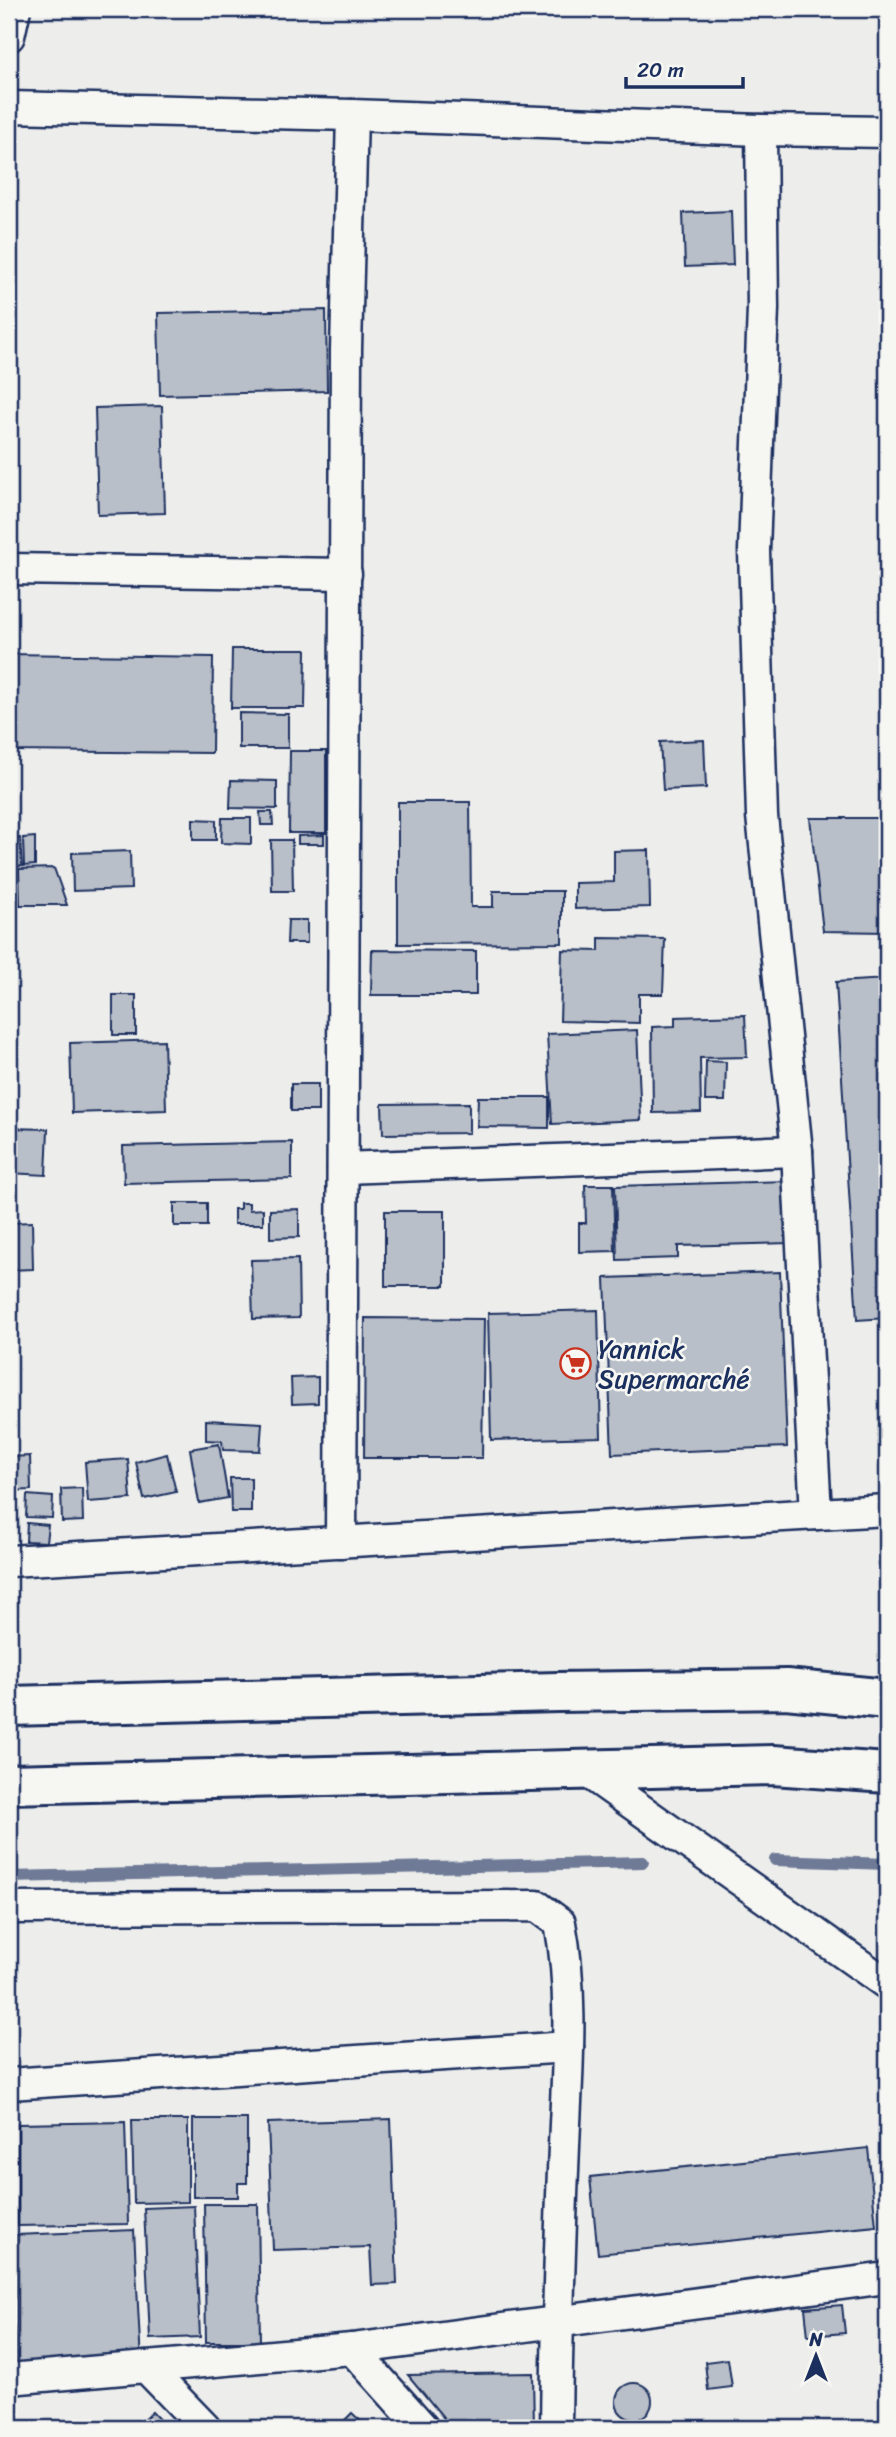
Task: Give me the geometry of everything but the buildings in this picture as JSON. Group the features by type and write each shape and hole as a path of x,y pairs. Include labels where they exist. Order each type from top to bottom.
{"highway":[{"path":"9,1706 786,1689 887,1699"},
{"path":"9,1784 773,1765 887,1773"}],"street":[{"path":"9,36 15,9"},
{"path":"9,107 887,132"},
{"path":"341,1542 346,350 352,115"},
{"path":"761,130 763,308 754,551 762,816 797,1151 816,1514"},
{"path":"9,569 346,574"},
{"path":"343,1168 797,1151"},
{"path":"9,1561 887,1510"},
{"path":"586,1771 887,1984"},
{"path":"9,1908 537,1906 560,1923 567,1959 568,2047 557,2322 556,2428"},
{"path":"9,2084 568,2047"},
{"path":"9,2379 352,2349 887,2278"},
{"path":"352,2349 424,2428"},
{"path":"146,2367 205,2428"}],"waterway":[{"path":"775,1860 887,1864"},
{"path":"9,1877 643,1862"}],"place":[{"name":"Yannick Supermarché","path":"575,1364"}]}
